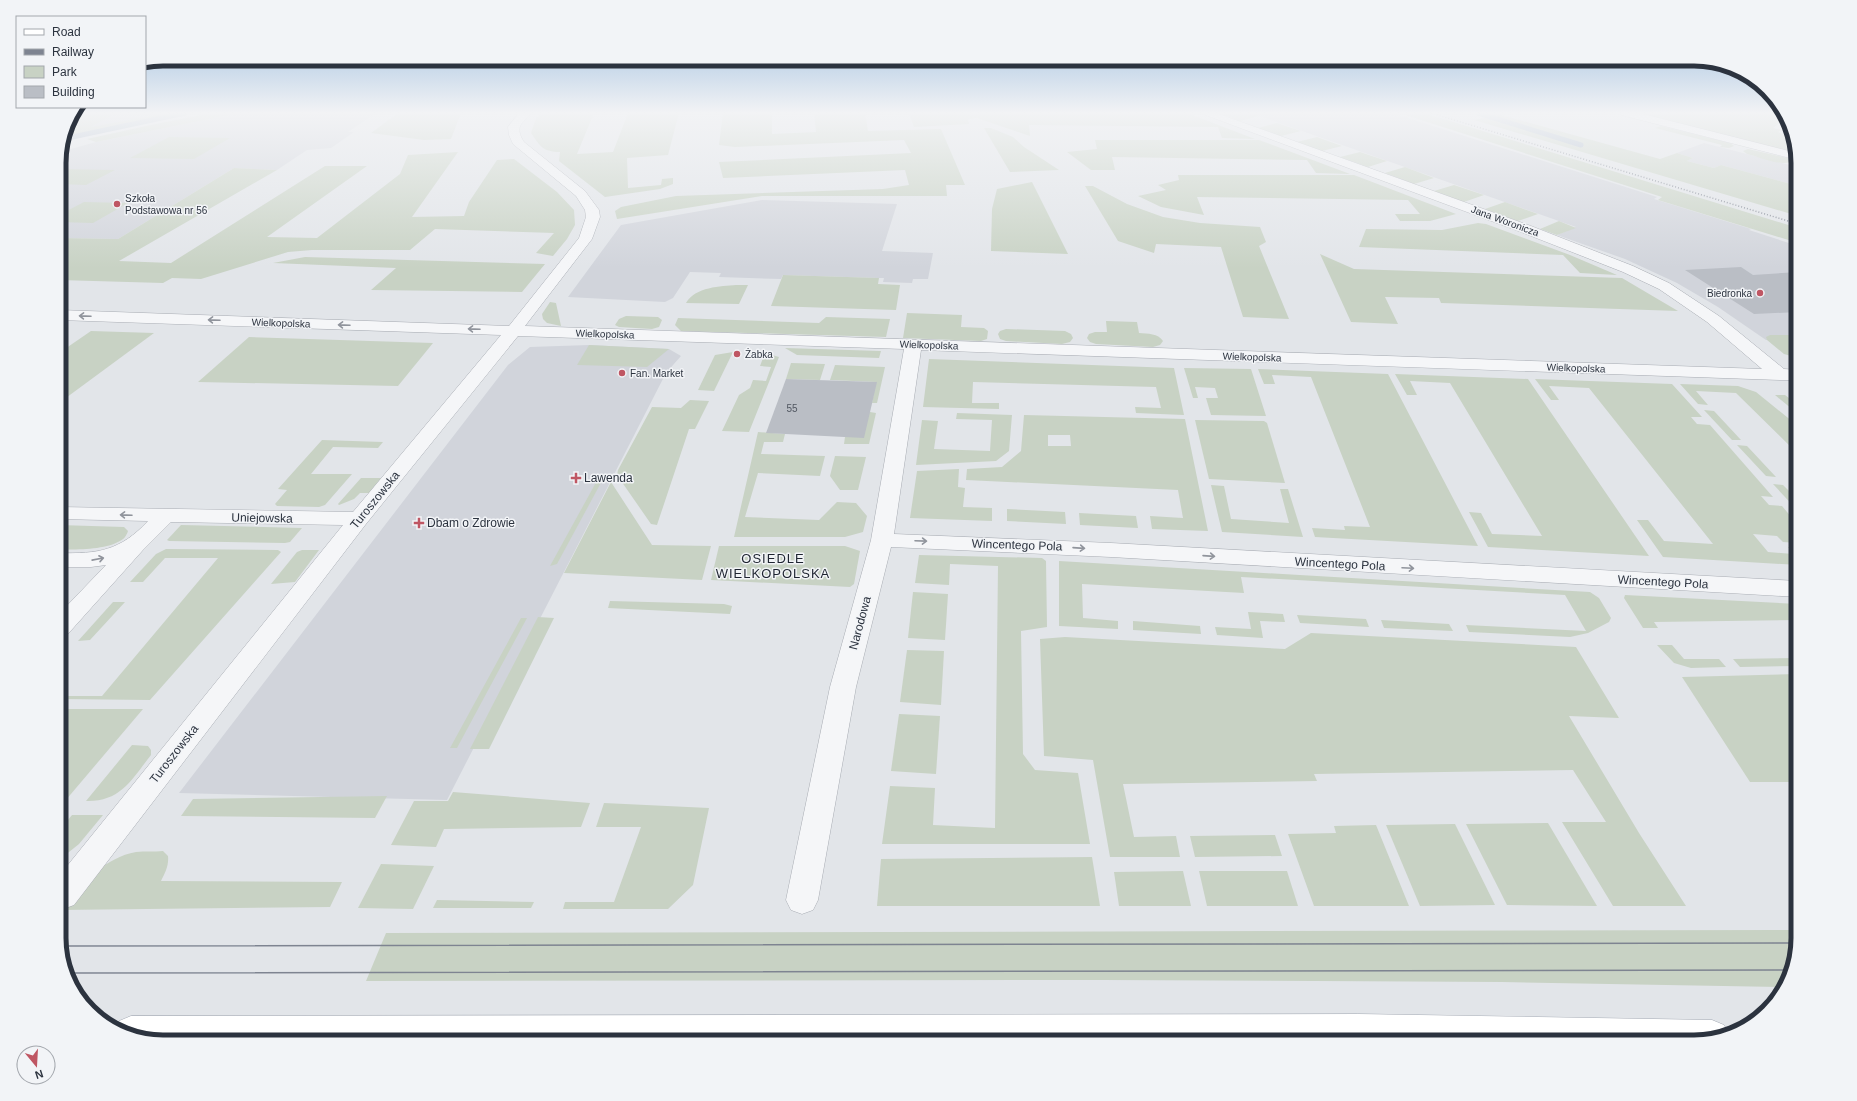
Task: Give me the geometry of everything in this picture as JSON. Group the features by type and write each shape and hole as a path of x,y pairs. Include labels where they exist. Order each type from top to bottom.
{"main road":[{"path":"771,1035 1358,1031 1594,1035"},
{"path":"145,1033 304,1035"}],"street":[{"name":"Turoszowska","path":"66,891 360,519 580,246 593,220 592,209 582,196 543,164"},
{"name":"Jana Woronicza","path":"1347,164 1526,229 1628,268 1664,286 1713,318 1780,375"},
{"name":"Wielkopolska","path":"66,315 1791,375"},
{"name":"Narodowa","path":"802,900 843,687 882,540 913,345"},
{"name":"Uniejowska","path":"66,513 360,519"},
{"path":"66,620 165,516"},
{"name":"Wincentego Pola","path":"882,540 1046,546 1591,579 1791,589"},
{"path":"66,560 87,561 116,555 139,542"}],"shaded area":[{"path":"66,164 285,164 277,170 234,168 118,239 66,238"},
{"path":"1397,164 1554,164 1657,197 1654,199 1751,229 1749,230 1791,244 1791,340 1766,340 1718,307 1677,283 1625,259 1557,235 1576,227"},
{"path":"1700,164 1788,164 1791,165 1791,184 1721,165 1714,168"},
{"path":"762,200 897,204 882,251 933,253 928,279 913,279 912,283 883,282 884,278 783,275 781,279 719,277 721,273 690,272 673,298 665,302 568,297 621,225"},
{"path":"589,345 669,349 681,356 666,373 447,800 179,793 508,365 530,347"}],"green space":[{"path":"404,164 449,164 412,217 464,216 469,202 494,164 521,164 557,192 574,210 575,225 567,239 553,256 536,253 554,233 435,229 410,250 312,250 288,252 201,279 172,278 163,283 66,280 66,238 118,239 234,168 277,170 119,261 171,263 325,166 367,166 267,237 317,238 400,174"},
{"path":"563,164 627,164 628,188 661,185 662,179 673,178 673,184 660,189 605,197"},
{"path":"720,164 956,164 965,185 946,185 947,196 762,196 617,219 615,211 621,207 676,196 883,189 909,185 905,170 723,178"},
{"path":"1005,164 1050,164 1059,170 1010,172"},
{"path":"1084,164 1114,164 1115,170 1091,170"},
{"path":"1310,164 1324,164 1350,174 1316,173"},
{"path":"1361,164 1376,164 1368,167"},
{"path":"1560,164 1591,164 1791,226 1791,241 1658,200 1662,197"},
{"path":"1624,164 1700,164 1714,168 1721,165 1791,184 1791,214"},
{"path":"1405,167 1434,178 1414,184 1385,173"},
{"path":"66,169 115,170 86,185 66,184"},
{"path":"1178,175 1354,175 1456,214 1430,221 1400,221 1395,214 1420,214 1408,200 1197,197 1204,215 1161,207 1138,196 1166,190 1158,185 1179,180"},
{"path":"1032,182 1068,254 991,251 992,209 997,189"},
{"path":"1454,185 1484,195 1464,202 1434,191"},
{"path":"1085,186 1093,186 1127,204 1163,217 1200,223 1260,227 1266,242 1259,246 1289,319 1243,317 1221,247 1156,244 1154,253 1118,241"},
{"path":"84,202 128,203 93,223 66,222 66,211"},
{"path":"1505,202 1538,214 1518,221 1485,209"},
{"path":"1559,221 1576,228 1557,235 1540,229"},
{"path":"1478,223 1486,224 1570,255 1617,275 1580,273 1563,255 1359,247 1366,229 1442,230"},
{"path":"1320,254 1354,269 1622,278 1678,311 1441,303 1439,298 1385,297 1398,324 1351,322"},
{"path":"305,257 545,264 522,292 371,290 396,268 273,263"},
{"path":"783,275 879,278 878,284 900,285 896,310 771,306"},
{"path":"748,285 739,304 686,303 696,294 709,288"},
{"path":"550,302 556,303 561,326 547,323 543,319 542,314"},
{"path":"907,313 962,315 961,327 984,328 988,331 987,339 981,341 903,338"},
{"path":"626,316 658,317 662,320 659,327 652,329 619,327 615,325 619,319"},
{"path":"826,317 890,319 886,337 681,331 675,325 678,318 819,323"},
{"path":"1106,321 1137,322 1139,333 1156,335 1163,341 1160,345 1153,347 1096,344 1090,342 1087,338 1089,334 1095,332 1107,332"},
{"path":"1006,329 1065,331 1071,334 1073,338 1070,342 1062,344 1006,341 1000,339 998,334 1000,331"},
{"path":"91,331 154,333 66,398 66,348"},
{"path":"1770,335 1791,335 1791,356 1784,354 1767,340 1766,337"},
{"path":"249,337 433,343 398,386 198,382"},
{"path":"589,345 669,349 647,367 577,365"},
{"path":"785,348 881,351 879,358 797,355"},
{"path":"733,352 714,391 698,390 715,355"},
{"path":"765,353 779,357 749,432 722,431 739,395 750,388 753,380 766,381 771,367 760,366"},
{"path":"929,359 1174,368 1184,415 1136,413 1135,407 1161,408 1156,387 973,382 972,403 999,403 999,409 923,407"},
{"path":"791,363 825,364 820,380 786,379"},
{"path":"835,365 885,367 877,403 872,403 876,382 830,380"},
{"path":"1184,368 1251,369 1266,416 1211,415 1206,398 1218,398 1215,388 1195,387 1198,398 1193,398"},
{"path":"1258,369 1388,374 1478,546 1315,537 1312,528 1345,530 1344,526 1370,527 1311,377 1272,375 1275,384 1264,384"},
{"path":"1395,374 1528,379 1649,556 1488,547 1469,512 1481,513 1492,534 1542,536 1450,383 1410,381 1417,395 1407,395"},
{"path":"1535,379 1672,384 1702,417 1691,417 1697,424 1710,425 1773,497 1761,496 1769,505 1782,506 1791,517 1791,543 1783,542 1777,536 1753,534 1768,552 1791,554 1791,565 1663,557 1637,520 1648,520 1664,541 1713,544 1589,388 1549,386 1559,400 1551,400"},
{"path":"1680,384 1738,386 1756,392 1791,420 1791,447 1736,393 1696,391 1708,405 1698,404"},
{"path":"1775,395 1785,395 1791,400 1791,408"},
{"path":"690,400 709,401 695,429 689,429 657,525 651,524 617,475 618,470 652,407 681,408"},
{"path":"1704,410 1714,411 1741,440 1732,440"},
{"path":"870,412 876,413 869,444 844,444 845,437"},
{"path":"957,413 1012,415 1009,451 996,461 916,465 922,420 938,421 934,449 990,451 992,420 956,419"},
{"path":"1024,415 1185,419 1208,531 1152,529 1150,516 1183,518 1178,490 966,480 967,469 1002,467 1021,451","holes":["1048,435 1070,435 1071,446 1048,446"]},
{"path":"1195,420 1264,421 1267,423 1285,483 1209,479"},
{"path":"758,432 785,434 783,442 764,442 761,454 825,456 820,476 758,473 745,517 819,520 837,502 856,503 867,516 863,532 845,537 734,537"},
{"path":"322,440 383,442 378,448 333,447 311,474 352,474 325,505 319,507 277,506 275,504 287,490 278,489"},
{"path":"1737,445 1747,446 1776,477 1766,476"},
{"path":"835,456 866,457 858,490 840,490 830,476"},
{"path":"959,469 958,487 965,488 963,507 992,508 992,521 910,518 917,471"},
{"path":"599,477 603,479 557,564 550,566"},
{"path":"361,478 381,478 369,493 360,493 354,499 339,505 338,504"},
{"path":"611,482 652,545 711,546 702,580 564,573"},
{"path":"1773,484 1783,485 1791,493 1791,503"},
{"path":"1211,485 1224,486 1231,519 1289,523 1280,489 1288,489 1303,537 1222,532"},
{"path":"1007,509 1065,512 1066,524 1007,521"},
{"path":"1079,513 1136,516 1138,528 1080,525"},
{"path":"66,525 124,527 128,531 126,536 117,543 83,549 66,549"},
{"path":"181,525 302,528 290,542 285,543 167,540"},
{"path":"719,546 845,546 860,551 854,584 850,587 711,580"},
{"path":"166,549 278,550 281,552 150,700 66,699 66,696 102,696 218,558 165,558 143,582 130,582 156,554"},
{"path":"302,550 319,550 295,582 271,584 297,552"},
{"path":"919,555 1042,558 1046,561 1047,627 1021,631 1023,754 1035,770 1078,773 1090,844 882,844 890,786 935,788 933,825 995,828 998,566 950,564 949,585 915,583"},
{"path":"1059,561 1590,592 1599,598 1611,618 1609,622 1588,633 1570,637 1469,632 1466,625 1586,631 1565,595 1241,577 1244,593 1082,584 1083,618 1118,621 1118,629 1059,626"},
{"path":"913,592 948,594 945,640 908,638"},
{"path":"1625,595 1791,604 1791,620 1654,622 1658,628 1643,628 1624,598"},
{"path":"610,601 724,604 732,606 730,614 608,608"},
{"path":"113,602 125,602 90,640 78,641"},
{"path":"1248,612 1283,614 1285,622 1260,621 1263,638 1217,635 1215,627 1251,629"},
{"path":"1297,615 1366,619 1369,627 1300,623"},
{"path":"538,617 554,618 489,749 470,749"},
{"path":"521,618 527,618 457,748 450,748"},
{"path":"1381,620 1449,624 1453,631 1384,628"},
{"path":"1133,621 1200,626 1201,634 1133,630"},
{"path":"1311,633 1576,647 1619,718 1569,716 1639,833 1686,906 1613,906 1562,822 1606,822 1573,770 1314,774 1317,781 1123,784 1134,837 1176,836 1180,857 1110,857 1093,760 1044,756 1040,639 1065,637 1285,649"},
{"path":"1657,645 1672,645 1684,659 1719,659 1726,667 1691,668 1674,663"},
{"path":"907,650 944,651 941,705 900,702"},
{"path":"1791,658 1791,666 1740,667 1733,659"},
{"path":"1791,674 1791,782 1750,782 1682,677"},
{"path":"66,709 143,709 66,800"},
{"path":"899,714 940,716 936,774 891,771"},
{"path":"132,745 148,746 151,750 151,755 131,780 117,793 108,798 86,801"},
{"path":"453,792 590,803 581,827 444,829 436,847 391,845 414,801 448,801"},
{"path":"387,796 375,818 181,816 193,799"},
{"path":"604,803 709,808 693,885 668,909 563,909 565,902 614,902 641,827 596,827"},
{"path":"72,815 103,815 79,844 66,854 66,822"},
{"path":"1548,823 1597,906 1507,905 1466,824"},
{"path":"1455,824 1495,905 1420,906 1386,825"},
{"path":"1376,825 1409,906 1314,906 1288,834 1336,833 1334,826"},
{"path":"1275,835 1282,856 1195,857 1190,836"},
{"path":"163,851 168,856 168,863 161,881 342,882 330,907 66,910 66,896 95,872 115,859 136,852"},
{"path":"1092,857 1100,906 877,906 881,859"},
{"path":"381,864 434,866 413,909 358,908"},
{"path":"1183,871 1191,906 1119,906 1114,872"},
{"path":"1199,871 1287,871 1298,906 1207,906"},
{"path":"437,900 534,902 531,908 433,908"},
{"path":"1791,930 1791,938 1788,963 1778,987 1502,982 1103,980 366,981 386,933"}],"building":[{"name":"Biedronka","path":"1741,267 1753,275 1791,272 1791,312 1754,314 1685,270"},
{"path":"786,379 877,382 864,438 766,433"}],"tram line":[{"path":"66,946 1791,943"},
{"path":"72,973 1786,970"}],"railway":[{"path":"1601,164 1791,222"}],"place":[{"name":"Szkoła Podstawowa nr 56","path":"117,204"},
{"name":"Biedronka","path":"1760,293"},
{"name":"Żabka","path":"737,354"},
{"name":"Fan. Market","path":"622,373"},
{"name":"Lawenda","path":"576,478"},
{"name":"Dbam o Zdrowie","path":"419,523"}],"district":[{"name":"OSIEDLE WIELKOPOLSKA","path":"773,566"}]}
